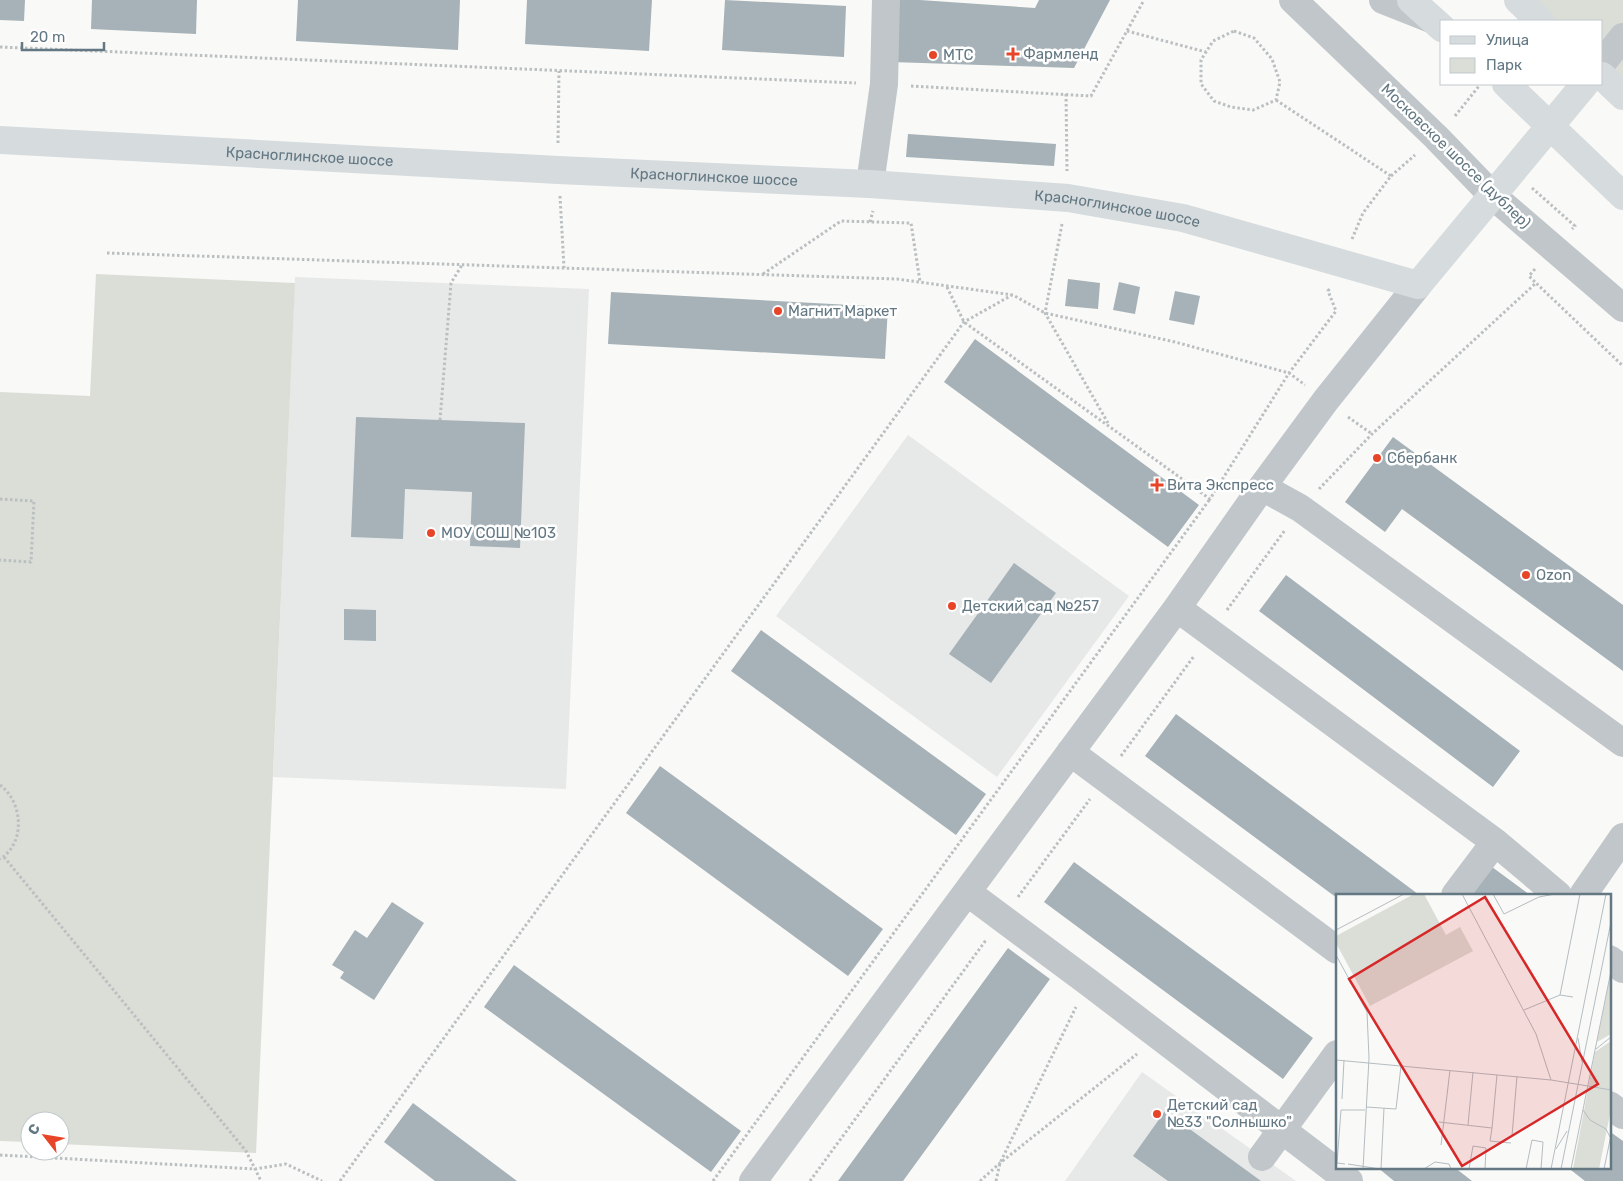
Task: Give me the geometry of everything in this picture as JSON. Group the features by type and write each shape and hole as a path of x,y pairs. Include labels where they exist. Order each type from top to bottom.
{"main road":[{"path":"1411,0 1436,23"},
{"path":"1518,0 1539,20"},
{"path":"1603,77 1623,96"},
{"path":"1507,85 1623,196"},
{"path":"1418,285 1584,85"},
{"name":"Красноглинское шоссе","path":"0,140 875,185 1068,198 1183,218 1418,285"}],"street":[{"path":"875,185 884,84 886,0"},
{"name":"Московское шоссе (дублер)","path":"1293,0 1436,137 1493,196 1623,308"},
{"path":"1383,0 1436,23"},
{"path":"1603,62 1623,37"},
{"path":"753,1181 1177,608 1326,400 1418,285"},
{"path":"1262,487 1300,508 1623,743"},
{"path":"1177,608 1495,842 1557,894"},
{"path":"1070,752 1336,949"},
{"path":"1584,894 1623,837"},
{"path":"1457,894 1495,842"},
{"path":"967,892 1349,1181"},
{"path":"1610,960 1623,969"},
{"path":"1262,1157 1336,1055"},
{"path":"1610,1106 1623,1115"}],"path":[{"path":"0,47 884,84 1090,96 1144,0"},
{"path":"1127,30 1206,52"},
{"path":"1234,31 1254,38 1272,59 1280,82 1276,100 1253,110 1231,107 1214,101 1201,84 1201,60 1213,41 1234,31"},
{"path":"713,1181 1210,499 1289,373 1336,311 1328,291 1363,213 1390,176 1276,100"},
{"path":"870,222 875,185"},
{"path":"762,275 841,221 911,223 920,282"},
{"path":"107,253 897,279 1013,295 1045,313 1175,342 1289,373 1372,434"},
{"path":"440,420 451,283 462,265"},
{"path":"810,1181 1300,508 1372,434 1536,283 1623,366"},
{"path":"947,286 964,322 1210,499"},
{"path":"340,1181 964,322 1013,295"},
{"path":"1045,313 1109,425"},
{"path":"0,499 34,501 31,562 0,560"},
{"path":"0,785 6,790 16,806 19,824 15,842 0,860"},
{"path":"4,857 246,1151 261,1181"},
{"path":"996,1181 1000,1163 1088,982"},
{"path":"980,1181 1159,1036"},
{"path":"0,1155 255,1169 286,1164 322,1181"}],"shaded area":[{"name":"МОУ СОШ №103","path":"295,277 589,289 566,789 273,777"},
{"name":"Детский сад №257","path":"908,435 1129,596 997,777 776,616"},
{"name":"Детский сад №33 \"Солнышко\"","path":"1142,1072 1296,1181 1065,1181"}],"green space":[{"path":"1525,0 1623,0 1623,91 1603,72 1603,20 1547,20"},
{"path":"96,274 295,283 256,1153 70,1144 70,1111 20,1111 20,1142 0,1141 0,392 90,396"}],"building":[{"path":"0,0 25,0 24,21 0,20"},
{"path":"92,0 197,0 196,34 91,29"},
{"path":"298,0 460,0 458,50 296,41"},
{"path":"527,0 652,0 649,51 525,44"},
{"path":"725,0 846,6 844,57 722,50"},
{"path":"899,0 1035,8 1039,0 1110,0 1074,68 892,62"},
{"path":"908,134 1056,144 1054,166 906,157"},
{"path":"1068,279 1100,283 1098,309 1065,306"},
{"path":"1119,282 1140,287 1135,314 1113,310"},
{"path":"1175,291 1200,296 1194,325 1169,320"},
{"path":"611,292 888,307 885,359 608,344"},
{"path":"975,339 1199,505 1168,547 944,382"},
{"path":"356,417 525,423 520,548 470,546 472,492 405,489 403,539 351,537"},
{"path":"1393,437 1623,605 1623,671 1402,509 1385,532 1345,502"},
{"path":"1014,563 1056,593 991,683 949,654"},
{"path":"1286,575 1520,751 1493,787 1259,611"},
{"path":"344,609 376,610 376,641 344,640"},
{"path":"761,630 986,794 956,835 731,671"},
{"path":"1176,714 1418,894 1336,894 1336,897 1145,756"},
{"path":"660,766 883,929 848,976 626,813"},
{"path":"1074,862 1313,1038 1283,1079 1044,902"},
{"path":"1492,867 1529,894 1473,894"},
{"path":"392,902 424,923 374,1000 340,978 344,972 332,965 355,930 367,938"},
{"path":"1008,948 1050,979 903,1181 838,1181"},
{"path":"514,965 741,1131 711,1172 484,1007"},
{"path":"413,1103 517,1181 435,1181 384,1142"},
{"path":"1165,1111 1261,1181 1168,1181 1133,1156"},
{"path":"1610,1132 1623,1141 1623,1181 1585,1181 1568,1168 1610,1168"},
{"path":"1378,1168 1455,1168 1472,1181 1394,1181"}],"place":[{"name":"Фармленд","path":"1013,54"},
{"name":"МТС","path":"933,55"},
{"name":"Магнит Маркет","path":"778,311"},
{"name":"Сбербанк","path":"1377,458"},
{"name":"Вита Экспресс","path":"1157,485"},
{"name":"МОУ СОШ №103","path":"431,533"},
{"name":"Ozon","path":"1526,575"},
{"name":"Детский сад №257","path":"952,606"},
{"name":"Детский сад №33 \"Солнышко\"","path":"1157,1114"}]}
